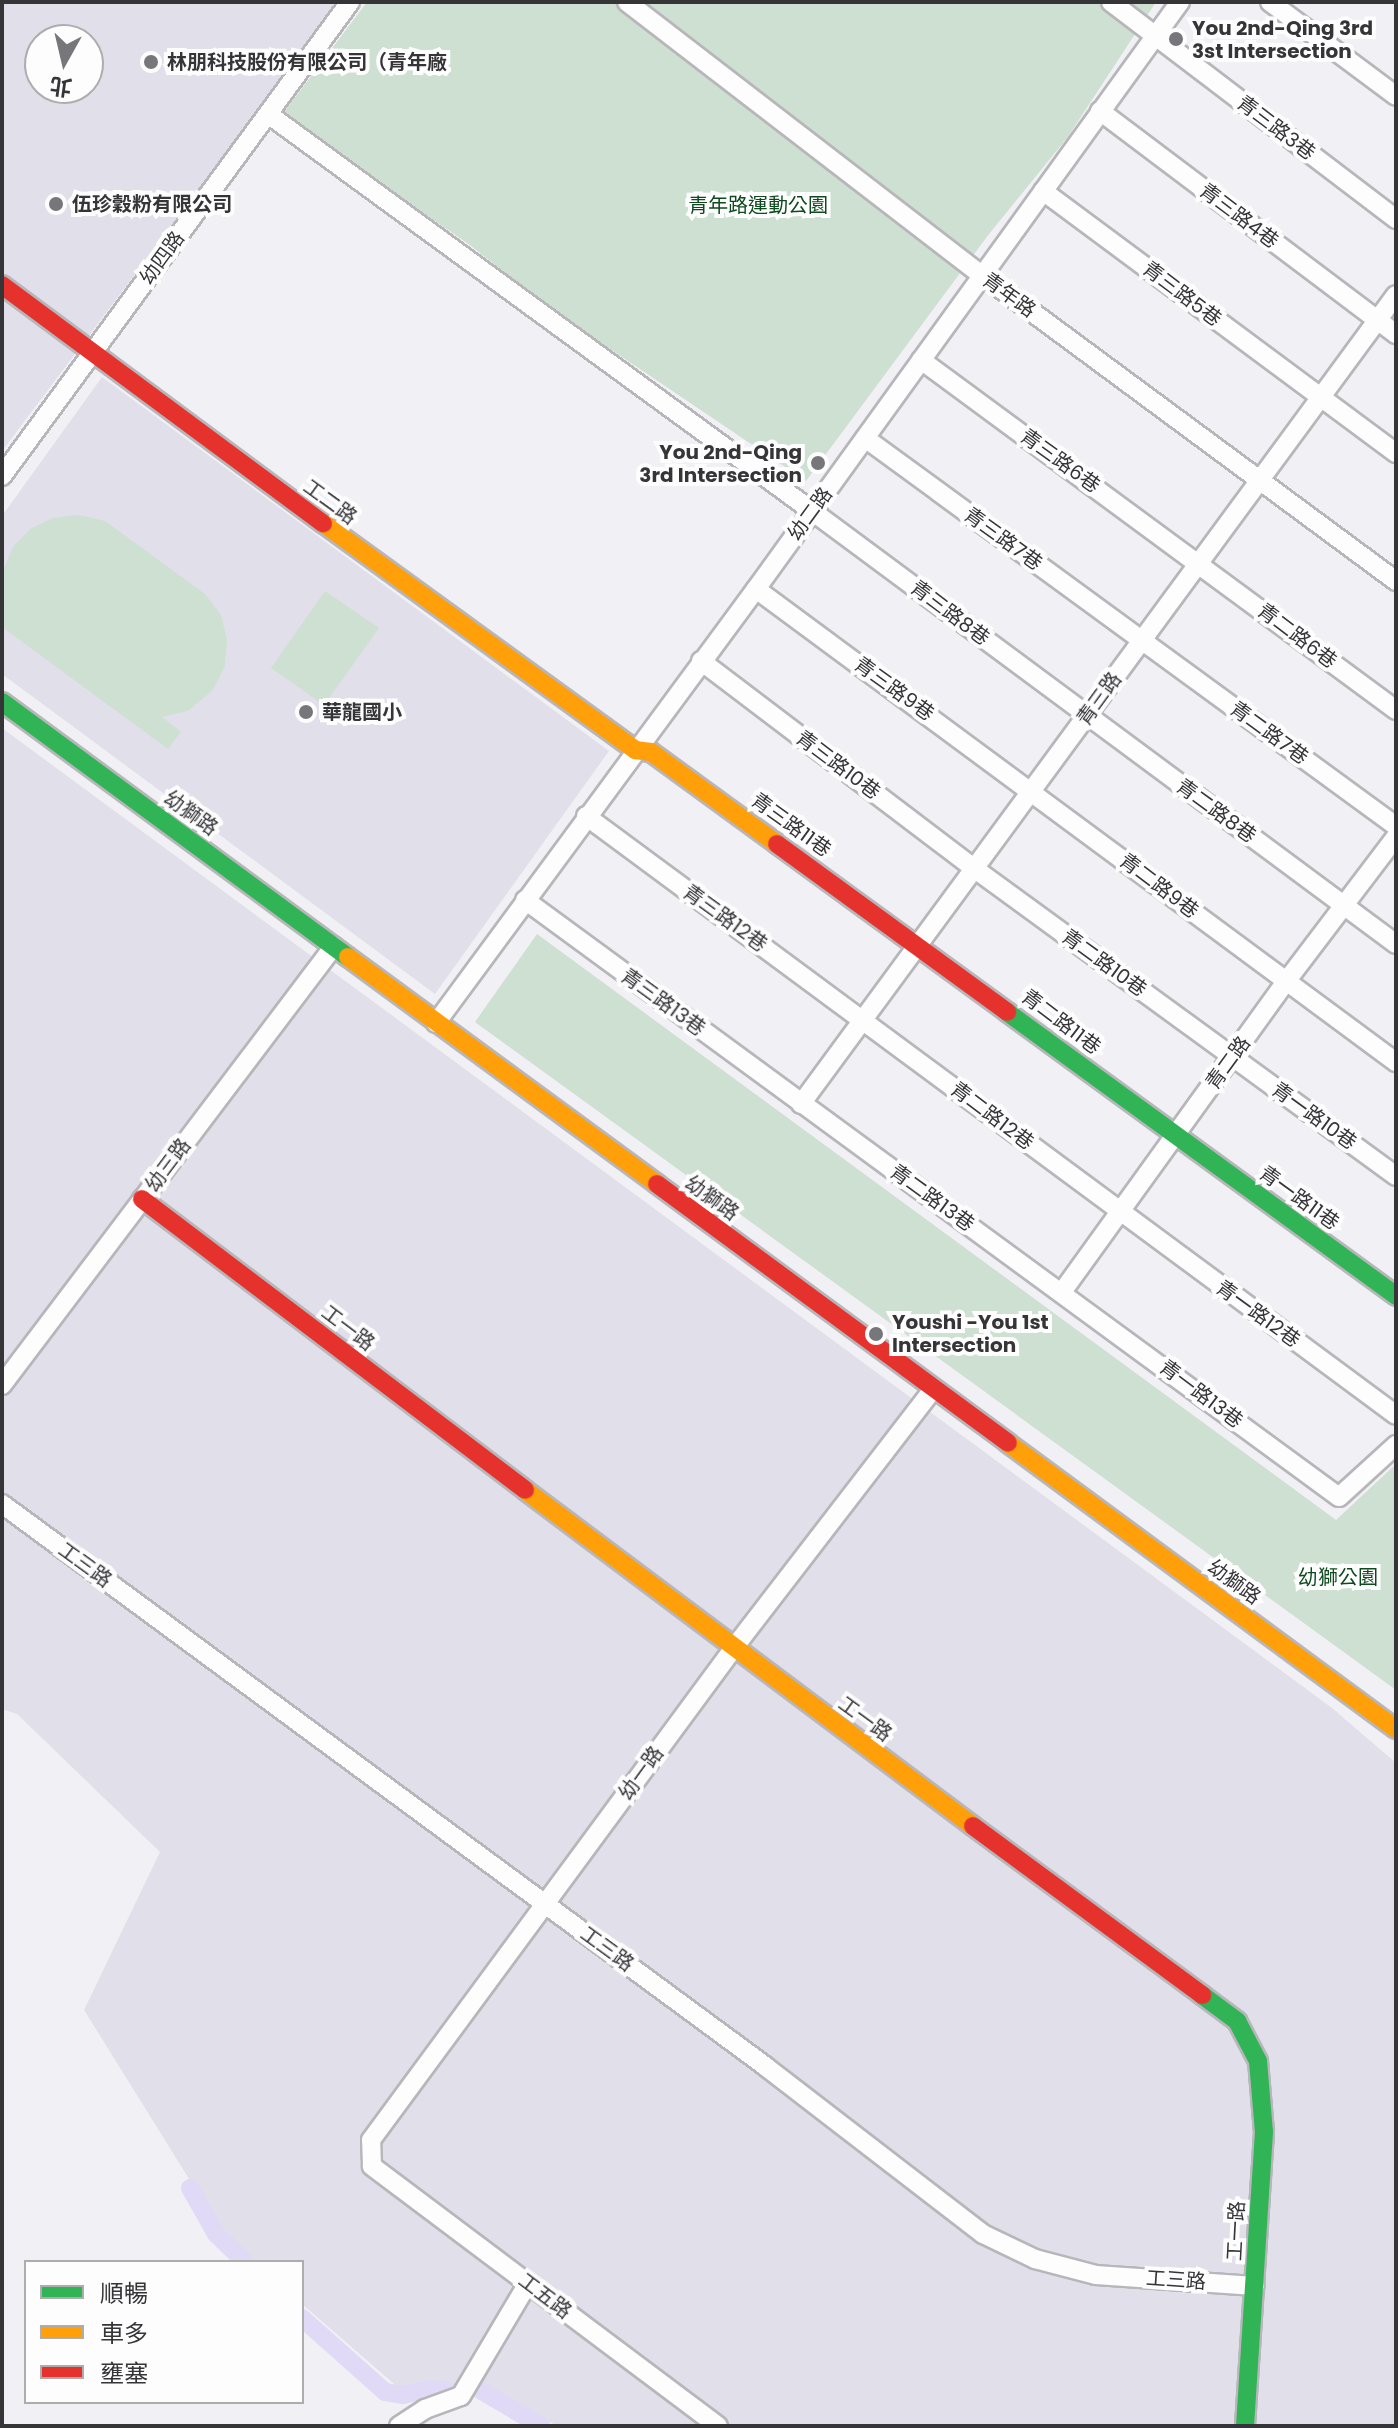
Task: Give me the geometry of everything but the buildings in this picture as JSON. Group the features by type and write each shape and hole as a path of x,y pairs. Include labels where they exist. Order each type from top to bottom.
{"street":[{"name":"幼四路","path":"2,476 350,2"},
{"name":"青年路","path":"627,2 982,275 1396,581"},
{"name":"青三路3巷","path":"1111,2 1396,219"},
{"name":"幼二路","path":"436,1023 756,589 1180,2"},
{"path":"1270,2 1396,96"},
{"name":"青三路4巷","path":"1100,111 1396,334"},
{"name":"青三路8巷","path":"268,114 1087,716"},
{"name":"青三路5巷","path":"1043,191 1396,453"},
{"name":"工二路","path":"2,285 91,354 635,750"},
{"name":"青三路","path":"801,1104 1258,478 1396,295"},
{"name":"青三路6巷","path":"921,360 1199,562"},
{"name":"青三路7巷","path":"865,438 1142,640"},
{"name":"青二路6巷","path":"1199,562 1396,710"},
{"name":"青三路9巷","path":"756,589 1033,790"},
{"name":"青二路7巷","path":"1142,640 1396,826"},
{"name":"青三路10巷","path":"701,661 975,869"},
{"name":"幼獅路","path":"2,702 1396,1729"},
{"name":"青二路8巷","path":"1087,716 1396,944"},
{"name":"青三路11巷","path":"635,750 651,752 919,945"},
{"name":"青二路9巷","path":"1033,790 1285,983 1396,1062"},
{"name":"青三路12巷","path":"586,816 864,1020"},
{"name":"青二路","path":"1062,1292 1285,983 1396,837"},
{"name":"青二路10巷","path":"975,869 1233,1057"},
{"name":"青三路13巷","path":"525,900 801,1104"},
{"name":"青二路11巷","path":"919,945 1176,1136"},
{"name":"幼三路","path":"2,1385 334,946"},
{"name":"青二路12巷","path":"864,1020 1120,1213"},
{"name":"青一路10巷","path":"1233,1057 1396,1176"},
{"name":"青二路13巷","path":"801,1104 1062,1292"},
{"name":"青一路11巷","path":"1176,1136 1396,1296"},
{"name":"工一路","path":"142,1199 733,1649 1237,2021 1258,2061 1264,2132 1245,2426"},
{"name":"青一路12巷","path":"1120,1213 1396,1415"},
{"name":"青一路13巷","path":"1062,1292 1339,1497 1396,1445"},
{"name":"幼一路","path":"372,2166 371,2140 733,1649 933,1389"},
{"name":"工三路","path":"2,1504 765,2066 983,2234 1035,2259 1096,2275 1255,2286"},
{"name":"工五路","path":"372,2166 718,2426"},
{"path":"399,2426 425,2409 461,2396 528,2283"}],"shaded area":[{"path":"2,2 340,2 2,451"},
{"name":"華龍國小","path":"102,377 609,751 435,994 2,674 2,516"},
{"path":"2,728 1332,1708 1396,1763 1396,2426 557,2426 482,2384 408,2396 304,2306 304,2260 252,2260 224,2235 84,2010 160,1852 17,1714 2,1709"}],"green space":[{"name":"青年路運動公園","path":"367,2 1156,2 1067,138 989,234 806,481 548,307 470,245 284,112"},
{"path":"78,515 105,521 205,594 221,615 227,640 225,666 213,690 188,711 162,717 181,732 168,749 2,627 3,571 13,547 30,529 53,518"},
{"path":"325,591 379,628 324,705 271,668"},
{"name":"幼獅公園","path":"537,934 1336,1520 1396,1464 1396,1690 475,1022"}],"waterway":[{"path":"190,2188 216,2234 243,2260"},
{"path":"304,2320 385,2392 403,2395 427,2389 447,2390"},
{"path":"480,2390 541,2426"}],"traffic: fast":[{"path":"2,702 348,957"},
{"path":"1007,1012 1396,1296"},
{"path":"1202,1995 1237,2021 1258,2061 1264,2132 1245,2426"}],"traffic: slow":[{"path":"323,523 635,750 651,752 777,844"},
{"path":"348,957 657,1184"},
{"path":"1008,1443 1396,1729"},
{"path":"525,1490 973,1826"}],"traffic: jam":[{"path":"2,285 323,523"},
{"path":"777,844 1007,1012"},
{"path":"657,1184 1008,1443"},
{"path":"142,1199 525,1490"},
{"path":"973,1826 1202,1995"}],"place":[{"name":"You 2nd-Qing 3rd 3st Intersection","path":"1176,39"},
{"name":"林朋科技股份有限公司（青年廠","path":"151,62"},
{"name":"伍珍穀粉有限公司","path":"56,204"},
{"name":"You 2nd-Qing 3rd Intersection","path":"818,463"},
{"name":"華龍國小","path":"306,712"},
{"name":"Youshi -You 1st Intersection","path":"876,1334"}]}
